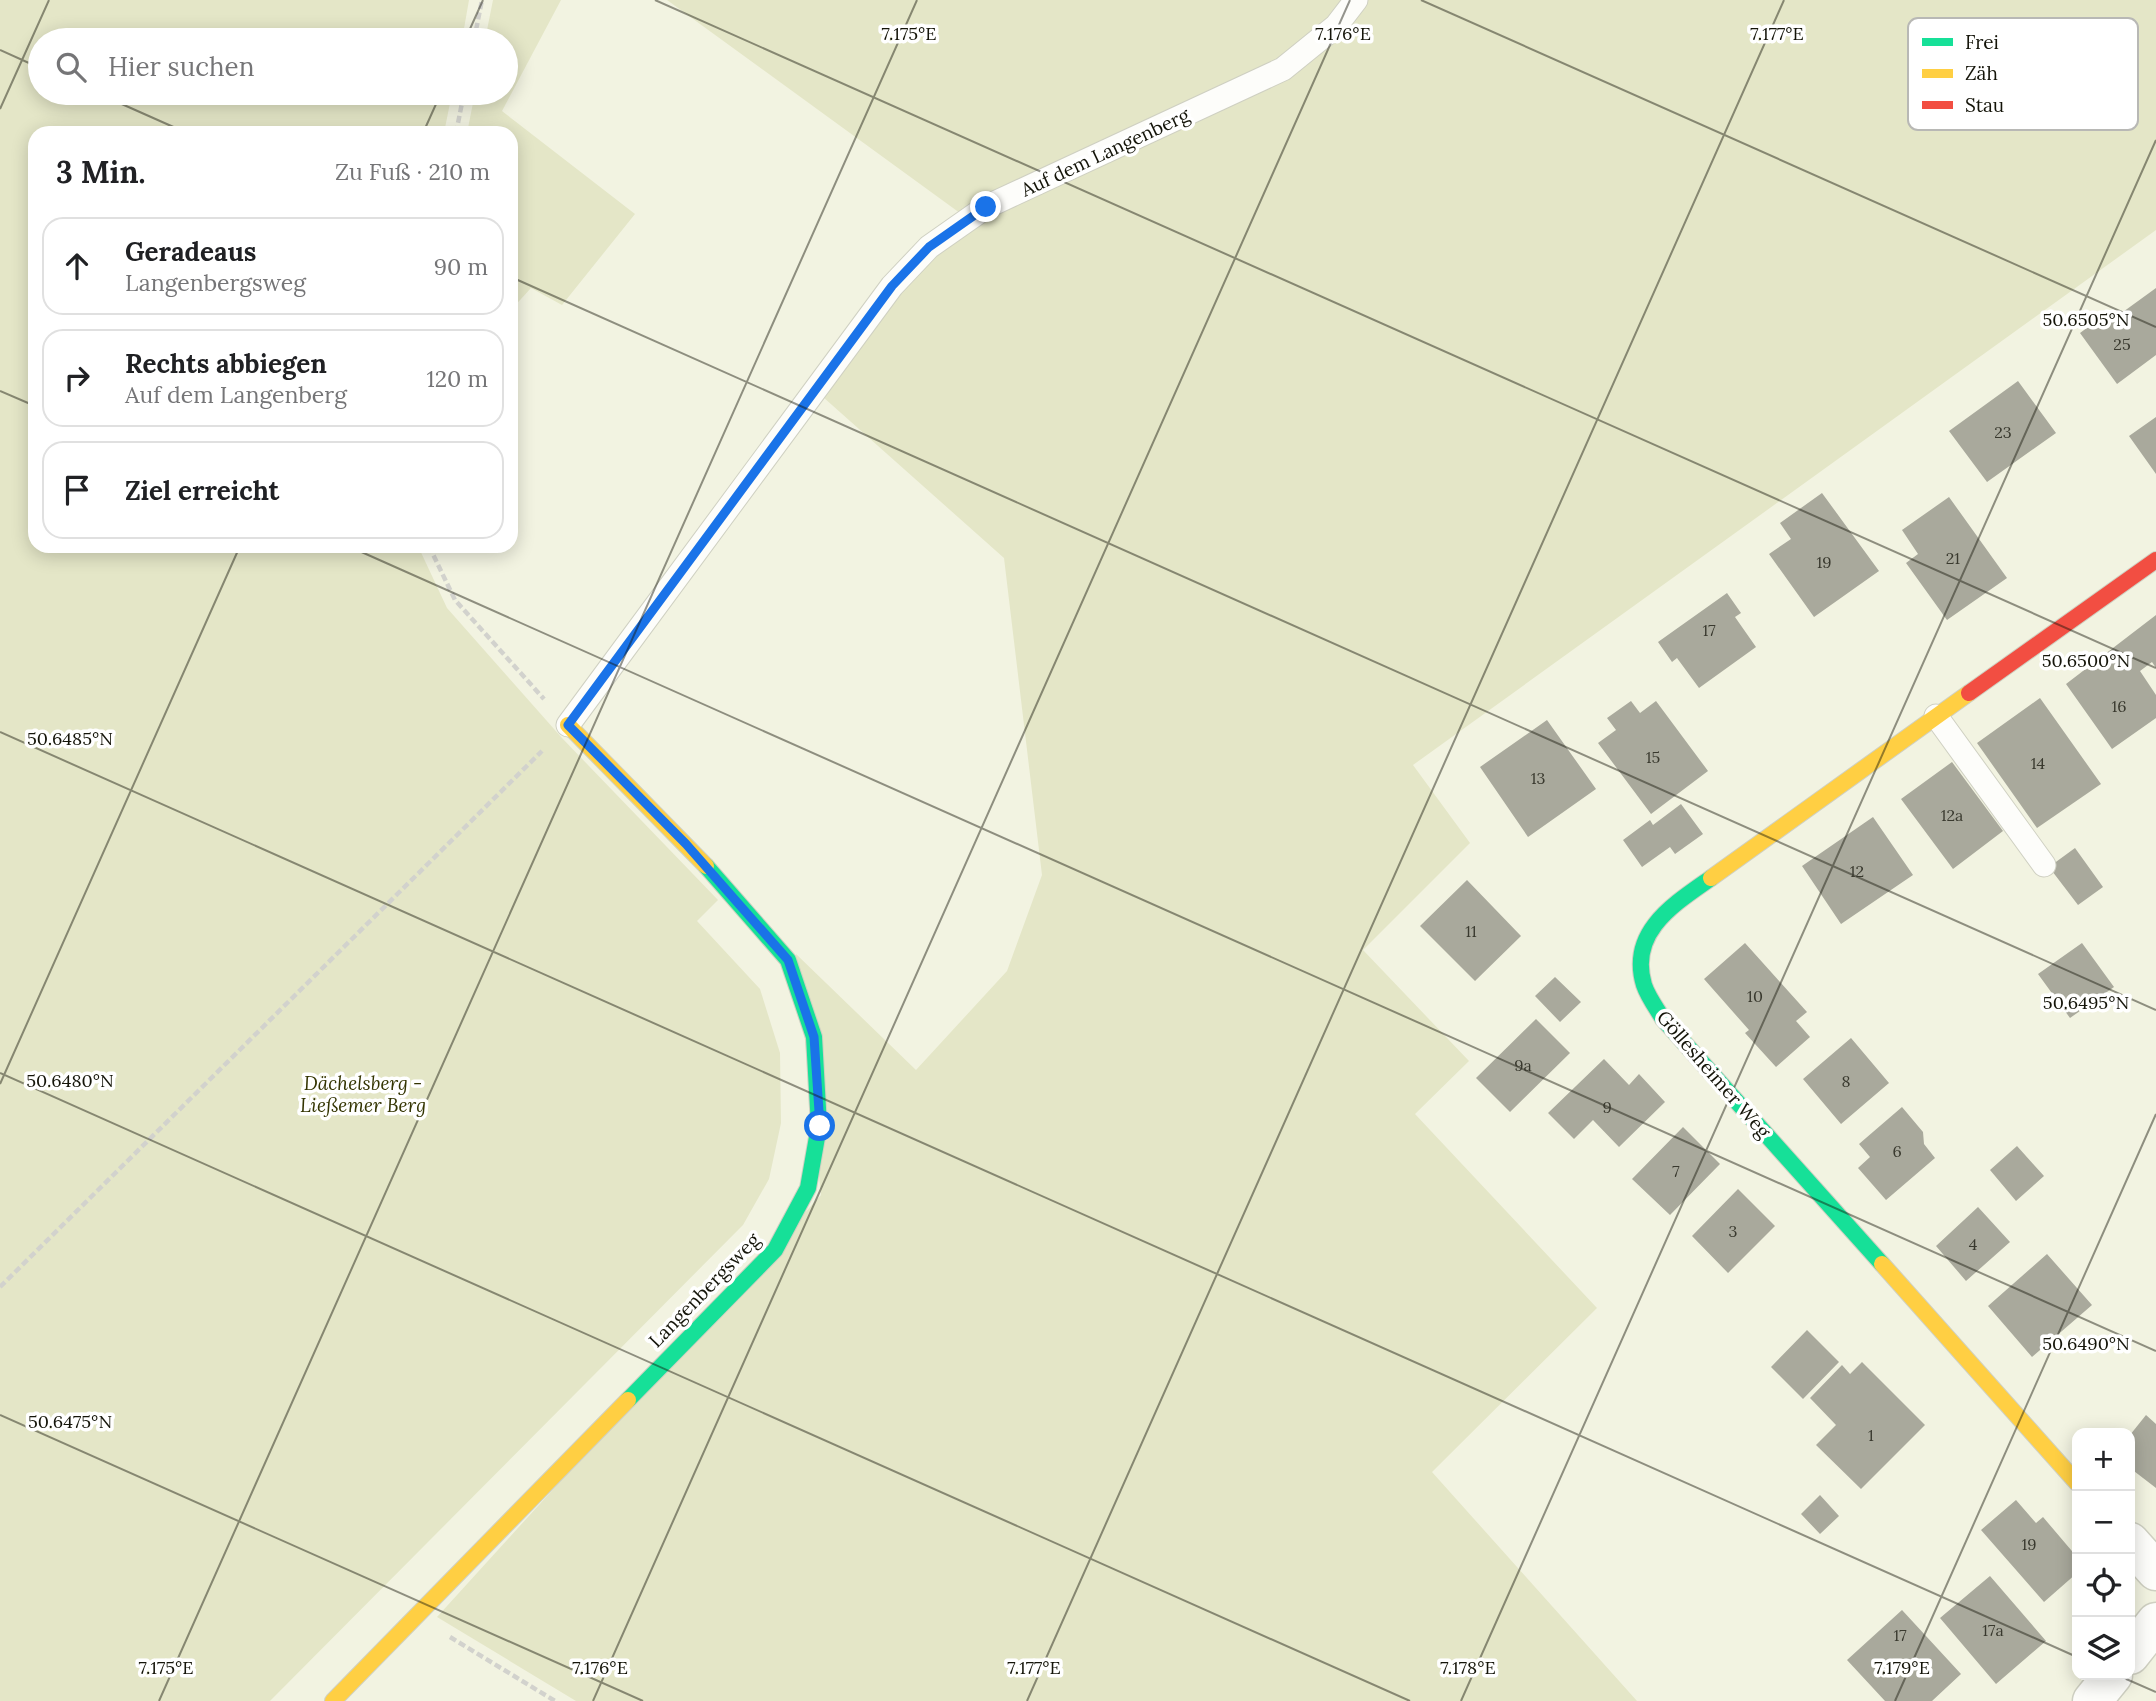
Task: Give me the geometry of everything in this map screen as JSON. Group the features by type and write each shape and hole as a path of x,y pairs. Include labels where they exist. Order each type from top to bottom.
{"street":[{"name":"Göllesheimer Weg","path":"2072,1477 1662,1019 1644,985 1642,945 1665,910 2156,560"},
{"name":"Langenbergsweg","path":"333,1701 775,1250 808,1188 820,1126 814,1037 788,960 686,844 568,725"},
{"path":"2135,1548 2156,1571"},
{"path":"2135,1649 2156,1622"},
{"path":"2092,1701 2109,1680"}],"lane":[{"name":"Auf dem Langenberg","path":"568,725 892,286 929,247 986,207 1283,69 1336,26 1356,0"},
{"path":"1936,716 2044,865"}],"path":[{"path":"476,28 482,0"},
{"path":"457,126 462,105"},
{"path":"0,1287 568,725 454,600 432,553"},
{"path":"417,1616 555,1701"}],"green space":[{"name":"Dächelsberg - Ließemer Berg","path":"0,0 469,0 464,28 28,28 28,105 450,105 445,126 28,126 28,553 421,553 447,608 562,738 718,900 697,921 760,989 780,1053 781,1123 769,1179 743,1225 270,1701 0,1701"},
{"path":"493,0 561,0 518,81 518,28 487,28"},
{"path":"667,0 2156,0 2156,230 1413,765 1470,843 1363,950 1469,1061 1415,1114 1597,1308 1432,1472 1637,1701 576,1701 437,1617 821,1195 796,954 916,1070 1007,971 1042,875 1004,558 823,397 904,284 935,253 975,224"},
{"path":"473,105 505,105 502,111 635,214 562,305 531,288 518,302 518,126 468,126"}],"building":[{"path":"2156,288 2156,355 2117,384 2080,333 2111,310 2116,317"},
{"path":"2018,381 2056,433 1987,482 1949,431"},
{"path":"2156,417 2156,474 2129,436"},
{"path":"1822,493 1879,571 1814,617 1769,554 1791,539 1780,523"},
{"path":"1949,497 2007,578 1947,620 1906,563 1918,554 1902,530"},
{"path":"1727,593 1741,613 1735,617 1756,647 1699,688 1677,658 1672,662 1658,642"},
{"path":"2156,615 2156,668 2152,662 2140,671 2156,695 2156,718 2112,749 2066,684"},
{"path":"2040,698 2101,784 2037,828 1977,743"},
{"path":"1631,701 1640,713 1656,701 1708,771 1651,814 1598,743 1616,730 1607,718"},
{"path":"1547,720 1596,789 1528,837 1480,767"},
{"path":"1952,762 2003,831 1953,869 1901,799"},
{"path":"1681,804 1703,834 1675,854 1670,847 1642,867 1623,840 1650,820 1653,825"},
{"path":"1873,817 1913,875 1841,924 1802,866"},
{"path":"2075,848 2103,887 2078,905 2049,867"},
{"path":"1467,880 1521,936 1475,981 1420,926"},
{"path":"1745,943 1807,1012 1796,1021 1810,1037 1776,1067 1745,1033 1749,1030 1704,979"},
{"path":"2082,943 2114,987 2070,1018 2038,974"},
{"path":"1555,977 1581,1002 1560,1022 1535,996"},
{"path":"1536,1019 1570,1053 1510,1112 1476,1078"},
{"path":"1851,1038 1889,1083 1841,1124 1803,1079"},
{"path":"1604,1059 1629,1085 1639,1074 1665,1102 1619,1147 1593,1120 1574,1139 1548,1113"},
{"path":"1902,1107 1923,1132 1924,1144 1935,1158 1886,1200 1858,1168 1870,1157 1859,1144"},
{"path":"1683,1127 1720,1164 1670,1215 1632,1179"},
{"path":"2017,1146 2044,1176 2016,1201 1990,1170"},
{"path":"1738,1189 1775,1226 1728,1273 1692,1236"},
{"path":"1978,1207 2010,1242 1966,1281 1936,1246"},
{"path":"2047,1254 2092,1305 2032,1357 1988,1306"},
{"path":"1807,1330 1839,1362 1803,1399 1771,1367"},
{"path":"1862,1362 1925,1425 1861,1489 1816,1445 1836,1425 1810,1398 1842,1365 1850,1374"},
{"path":"2146,1415 2156,1424 2156,1488 2135,1472 2135,1429"},
{"path":"1820,1495 1839,1516 1820,1534 1801,1514"},
{"path":"2016,1500 2036,1523 2043,1517 2072,1551 2072,1577 2044,1602 1981,1530"},
{"path":"1990,1576 2046,1641 1996,1684 1940,1618"},
{"path":"1902,1610 1961,1674 1932,1701 1885,1701 1847,1660"}],"traffic: fast":[{"path":"628,1400 775,1250 808,1188 819,1126 814,1037 788,960 706,866"},
{"path":"1711,878 1669,909 1648,935 1641,966 1644,985 1663,1019 1882,1264"}],"traffic: slow":[{"path":"1711,878 1969,693"},
{"path":"568,725 706,866"},
{"path":"1882,1264 2072,1477"},
{"path":"333,1701 628,1400"}],"traffic: jam":[{"path":"1969,693 2156,560"}],"route":[{"path":"820,1126 814,1037 788,960 686,844 568,725 892,286 929,247 986,207"}]}
